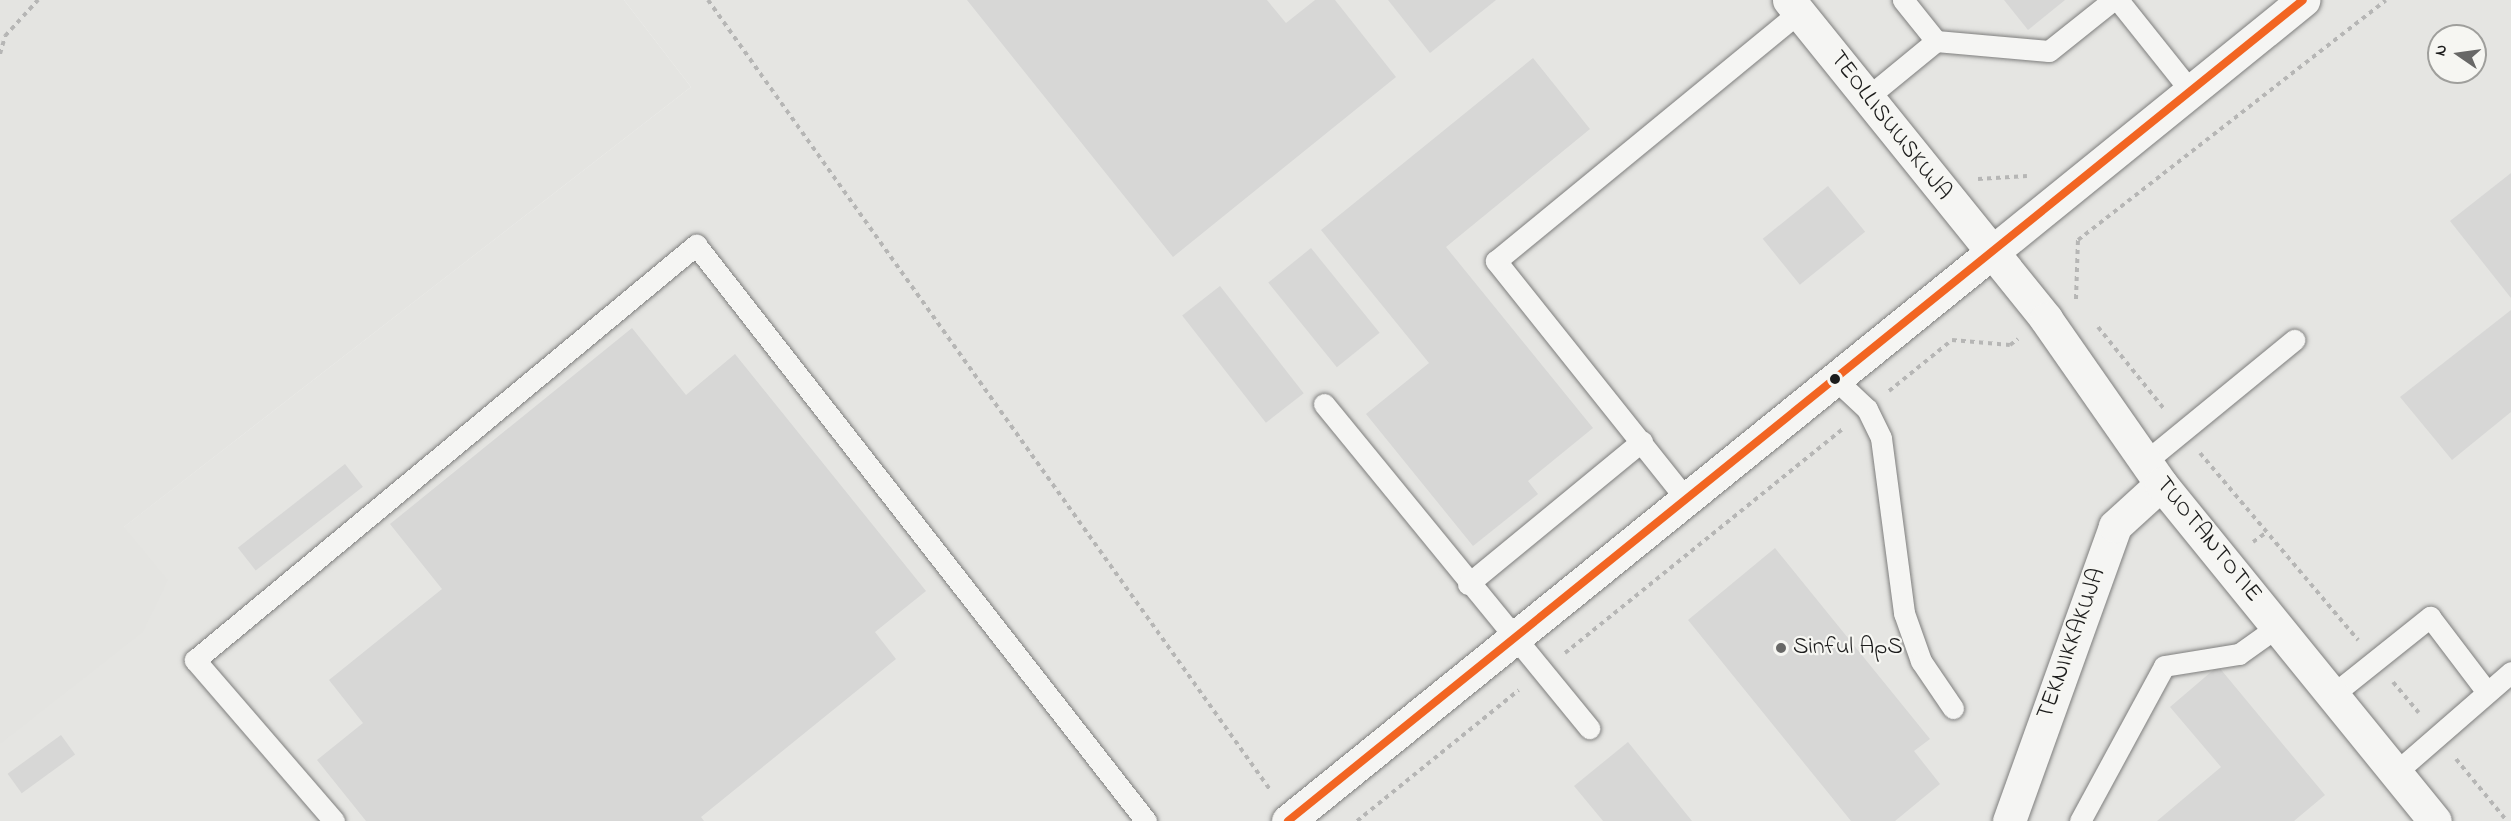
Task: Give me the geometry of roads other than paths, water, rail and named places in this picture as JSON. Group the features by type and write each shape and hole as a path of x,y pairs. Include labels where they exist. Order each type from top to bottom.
{"street":[{"path":"1289,820 1991,253 2189,89 2302,0"},
{"name":"TEOLLISUUSKUJA","path":"1794,6 1869,96 1991,253"},
{"name":"TUOTANTOTIE","path":"1991,253 2046,319 2153,473 2395,773 2428,819"},
{"name":"TEKNIIKKAKUJA","path":"2009,821 2115,526 2153,473"}],"lane":[{"path":"1903,0 1936,41"},
{"path":"1869,96 1936,41 2049,51 2113,0"},
{"path":"2118,0 2189,89"},
{"path":"1686,499 1496,261 1794,6"},
{"path":"334,821 195,660 696,245 1146,821"},
{"path":"2153,473 2182,432 2294,340"},
{"path":"1835,379 1867,409 1881,438 1904,613 1922,661 1953,708"},
{"path":"1324,404 1468,584 1516,637 1589,728"},
{"path":"1468,584 1642,441"},
{"path":"2331,696 2430,617 2487,692"},
{"path":"2080,821 2164,666 2239,654 2277,627"},
{"path":"2395,773 2511,672"}],"place":[{"name":"Sinful ApS","path":"1781,648"}]}
